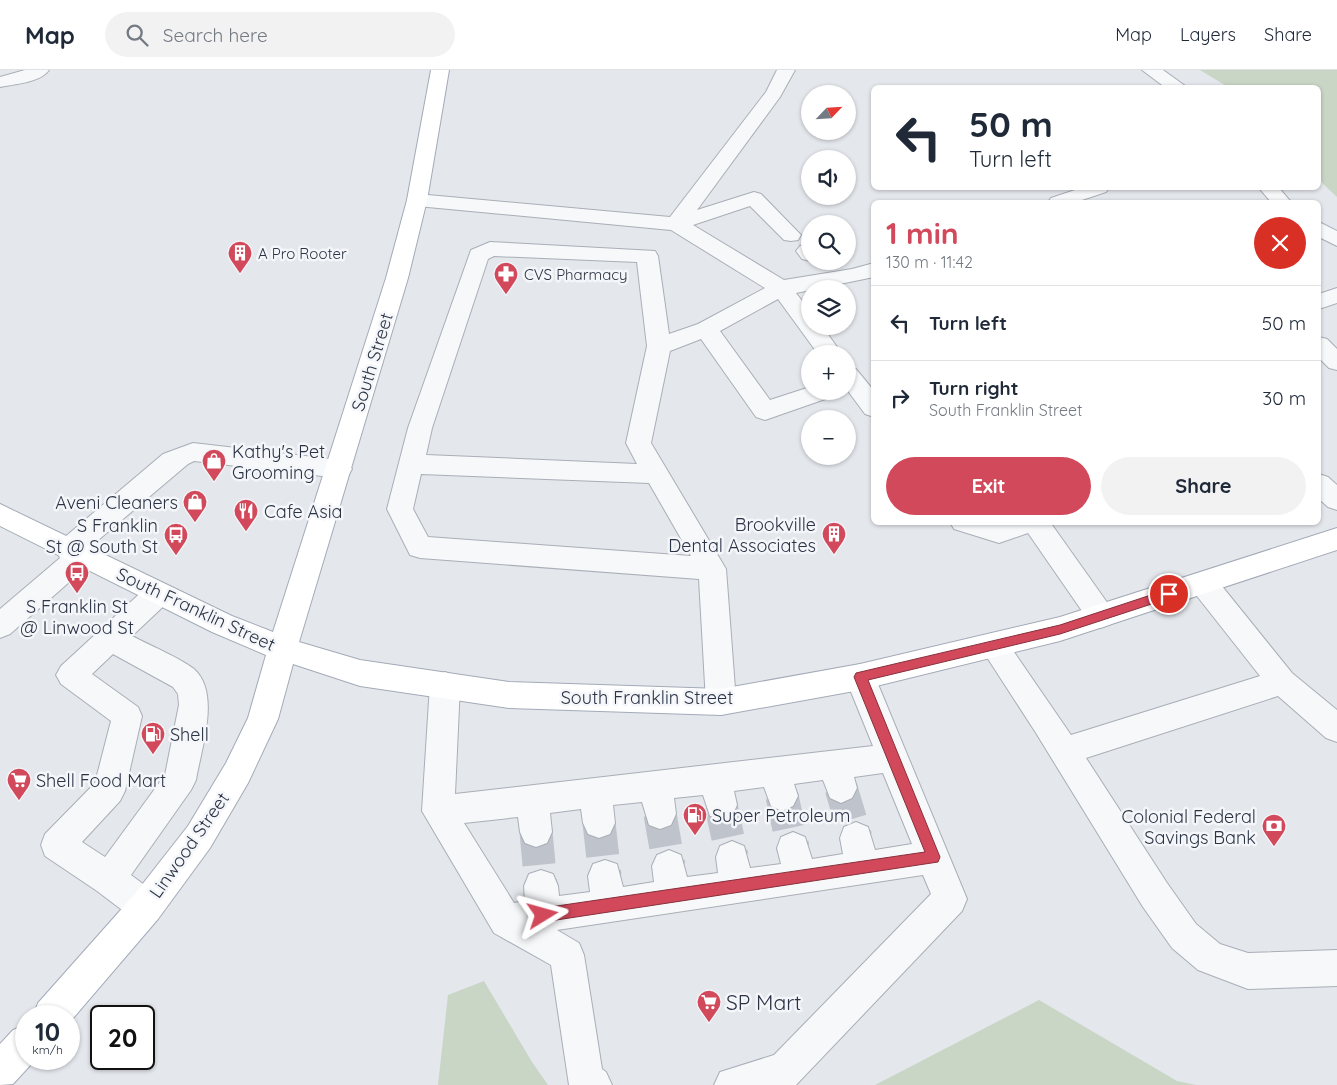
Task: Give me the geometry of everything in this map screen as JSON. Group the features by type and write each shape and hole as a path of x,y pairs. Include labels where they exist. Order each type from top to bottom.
{"main road":[{"name":"South Street","path":"282,649 297,595 379,341 417,200 440,70"},
{"name":"South Franklin Street","path":"0,514 158,594 222,624 282,649 360,673 509,695 721,702 860,677 1060,630 1336,541"},
{"name":"Linwood Street","path":"61,1005 146,907 199,836 237,773 263,718 282,649"},
{"path":"0,1071 15,1055"}],"street":[{"path":"0,82 24,77 40,70"},
{"path":"676,224 774,93 786,70"},
{"path":"1151,70 1174,85"},
{"path":"1064,200 1093,190"},
{"path":"1271,190 1279,200"},
{"path":"417,200 676,224 754,198 791,235"},
{"path":"577,253 591,215"},
{"path":"676,224 780,288 824,345"},
{"path":"1321,229 1337,240"},
{"path":"712,569 420,547 400,509 420,428 479,255 490,249 646,256 659,346 638,443 712,569 721,702"},
{"path":"827,270 836,279"},
{"path":"659,346 706,329 780,288 836,279 871,271"},
{"path":"1321,301 1337,295"},
{"path":"706,329 765,412 801,399"},
{"path":"1321,335 1337,331"},
{"path":"1321,347 1337,362"},
{"path":"856,388 871,405"},
{"path":"0,626 75,552 178,456 192,452 339,469"},
{"path":"412,464 657,474"},
{"path":"1321,486 1337,500"},
{"path":"973,525 999,533 1020,525"},
{"path":"1036,525 1100,616"},
{"path":"1203,583 1282,682 1337,728"},
{"path":"146,907 110,879 57,845 109,791 127,716 71,674 158,594"},
{"path":"110,879 180,780 194,705 192,690 183,678 112,638"},
{"path":"993,645 1064,751 1155,895 1184,936 1210,958 1248,971 1337,968"},
{"path":"733,1085 785,1071 950,899 860,677"},
{"path":"1064,751 1282,682"},
{"path":"445,685 438,810 506,921 567,956 585,1079 593,1085"},
{"path":"438,810 533,800 596,808 838,776 893,758"},
{"path":"533,800 536,832"},
{"path":"506,921 542,901 671,881 860,853 934,857"}],"green space":[{"path":"1200,70 1337,70 1337,197 1321,182 1321,85 1225,85"},
{"path":"484,981 532,1062 548,1085 438,1085 448,995"},
{"path":"1039,1000 1177,1081 1196,1085 875,1085"}],"tunnel":[{"path":"841,788 856,838"},
{"path":"782,796 793,848"},
{"path":"721,805 732,857"},
{"path":"660,814 669,866"},
{"path":"599,823 605,876"},
{"path":"536,832 541,886"}],"place":[{"name":"A Pro Rooter","path":"240,274"},
{"name":"CVS Pharmacy","path":"506,295"},
{"name":"Kathy's Pet Grooming","path":"214,482"},
{"name":"Aveni Cleaners","path":"195,523"},
{"name":"Cafe Asia","path":"246,532"},
{"name":"Brookville Dental Associates","path":"834,555"},
{"name":"S Franklin St @ South St","path":"176,556"},
{"name":"S Franklin St @ Linwood St","path":"77,594"},
{"name":"Shell","path":"153,755"},
{"name":"Shell Food Mart","path":"19,801"},
{"name":"Super Petroleum","path":"695,836"},
{"name":"Colonial Federal Savings Bank","path":"1274,847"},
{"name":"SP Mart","path":"709,1023"}],"route":[{"path":"543,915 934,857 860,677 1060,630 1169,594"}]}
